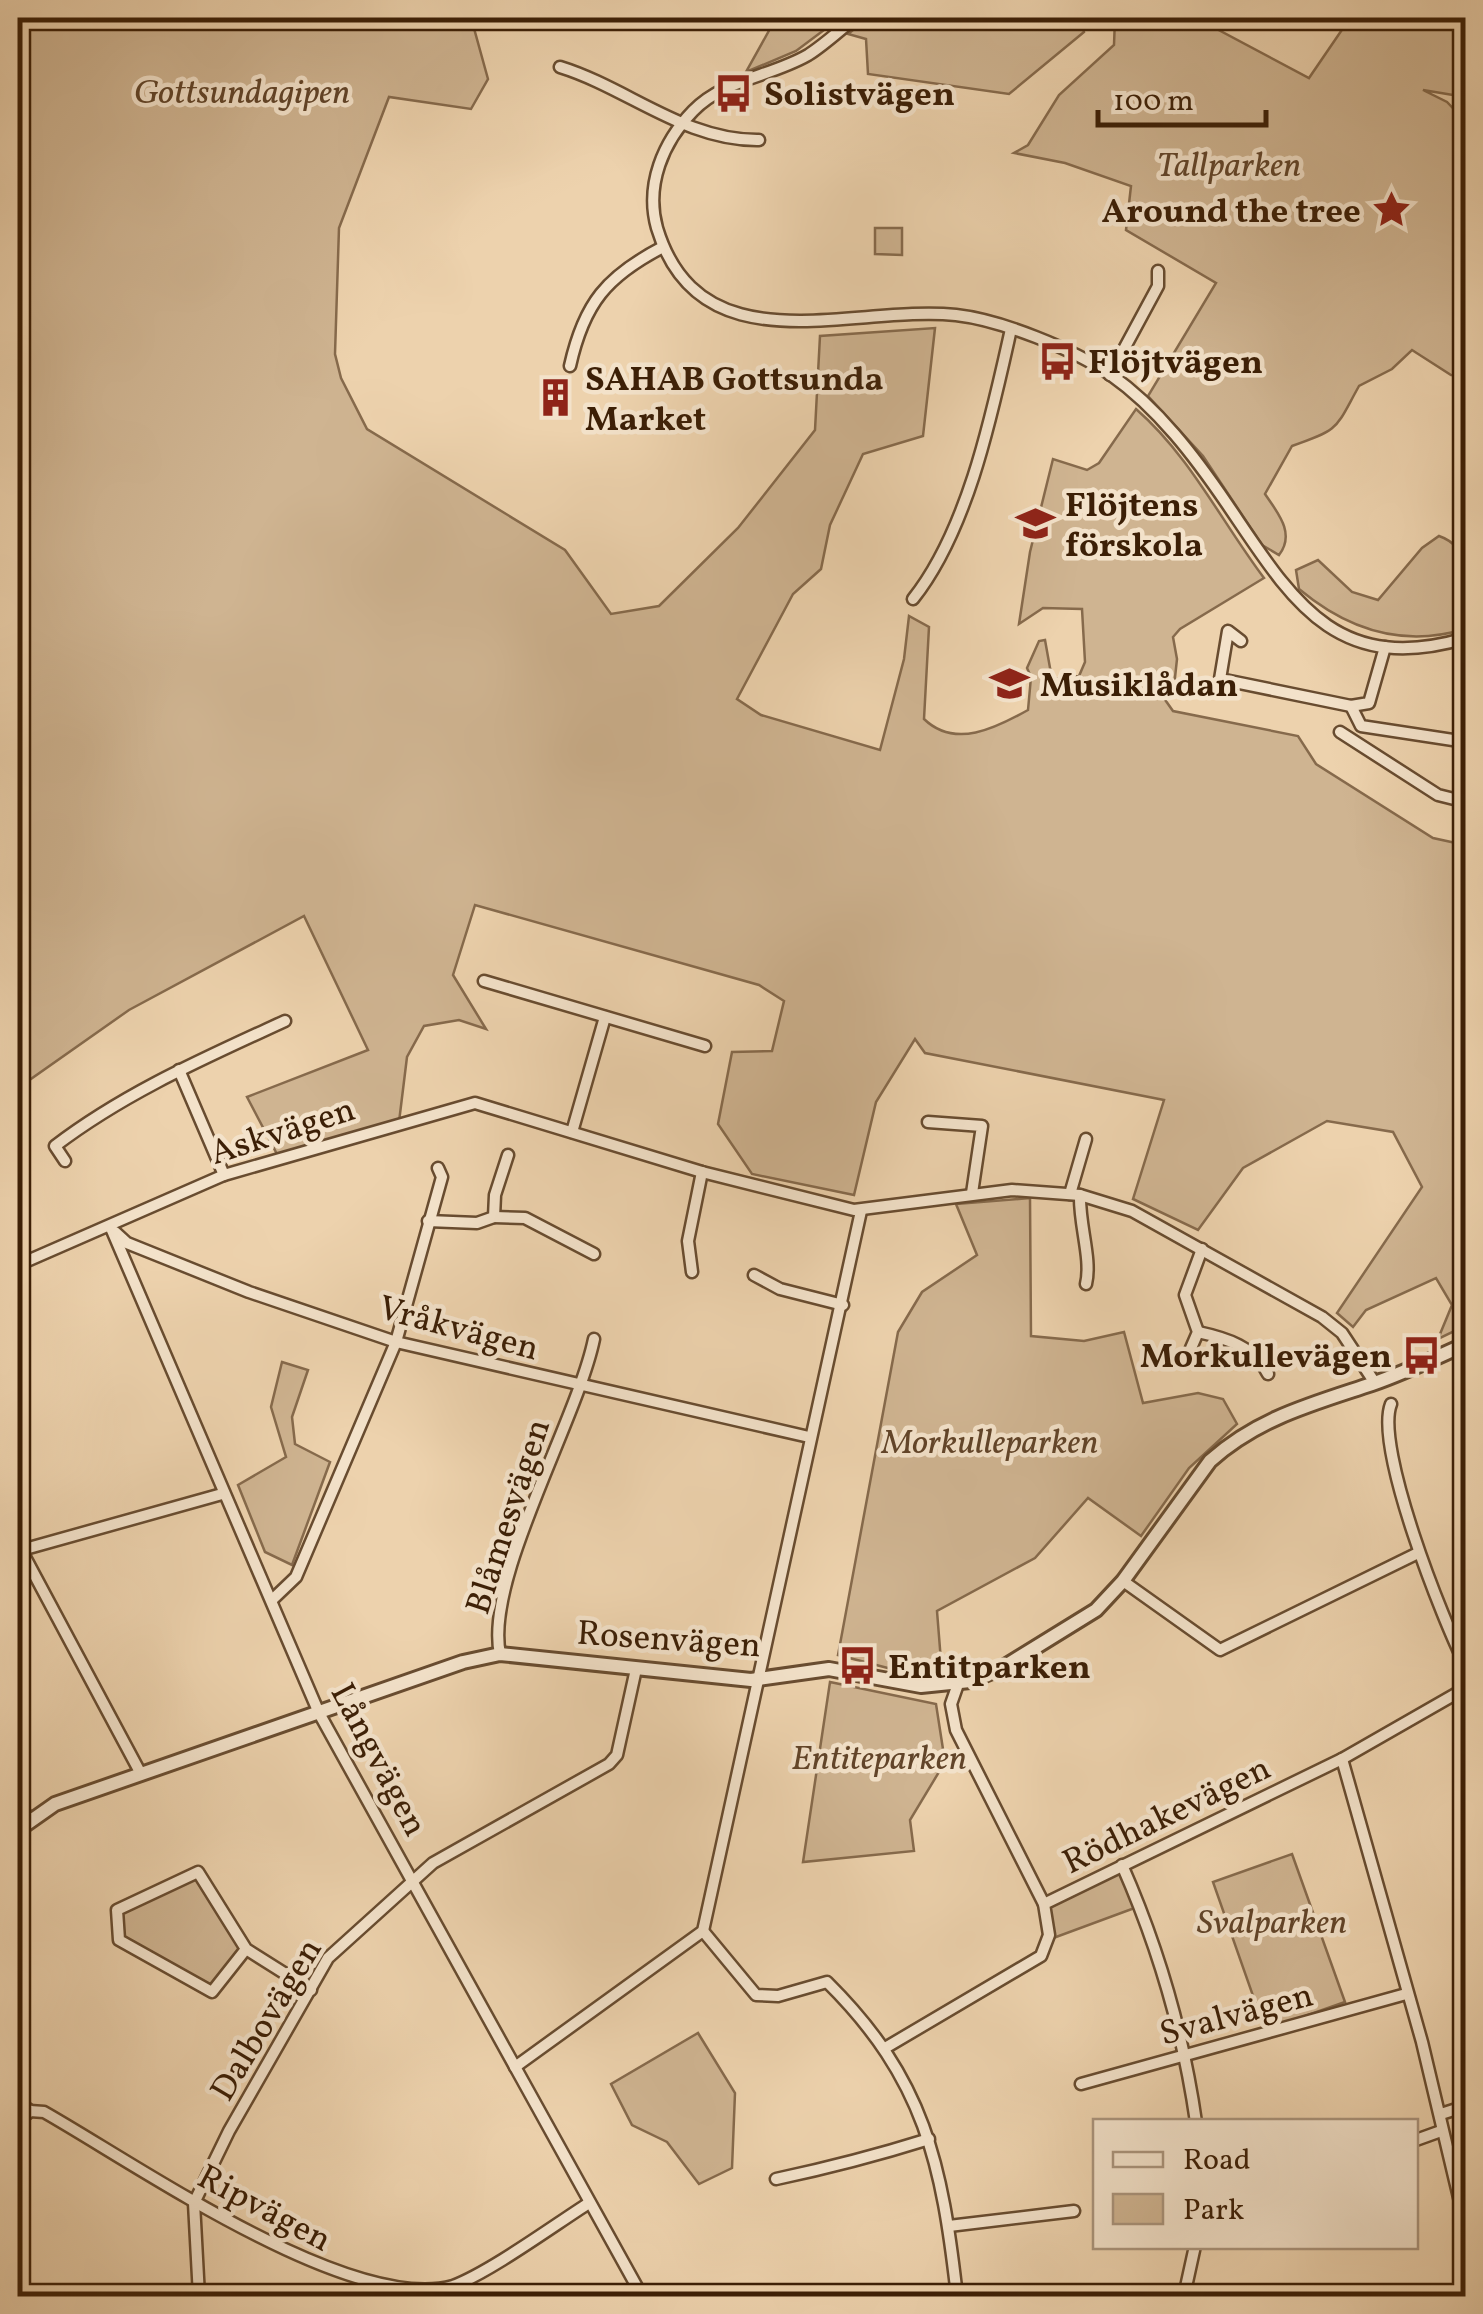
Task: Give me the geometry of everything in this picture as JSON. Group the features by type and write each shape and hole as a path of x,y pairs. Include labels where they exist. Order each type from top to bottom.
{"street":[{"path":"856,18 807,55 723,88 680,124 667,142 653,194 663,247 688,283 708,299 771,322 956,315 1011,329 1110,375 1163,422 1199,464 1293,599 1337,632 1385,647 1433,647 1466,638"},
{"path":"560,67 591,77 680,124 732,140 759,140"},
{"path":"570,366 578,331 596,300 622,268 663,247"},
{"path":"1110,375 1158,286 1158,270"},
{"path":"913,600 933,572 971,476 994,404 1011,329"},
{"path":"1241,640 1228,631 1220,679 1351,706 1369,703 1385,647"},
{"path":"1351,706 1360,726 1466,742"},
{"path":"1340,732 1438,794 1466,802"},
{"path":"484,981 705,1046"},
{"path":"572,1132 605,1017"},
{"path":"65,1161 55,1146 125,1098 285,1021"},
{"path":"179,1070 224,1175"},
{"name":"Askvägen","path":"18,1266 224,1175 463,1104 510,1111 702,1172 861,1211"},
{"path":"928,1122 982,1126 972,1193"},
{"path":"1086,1139 1075,1195 1090,1270 1086,1284"},
{"path":"494,1217 495,1194 508,1156"},
{"path":"274,1600 296,1578 396,1342 442,1176 438,1168"},
{"path":"692,1272 688,1241 702,1172"},
{"path":"515,2068 703,1930 861,1211 1012,1190 1075,1195 1132,1211 1322,1316 1342,1333 1374,1383"},
{"path":"428,1222 478,1223 494,1217 525,1218 594,1254"},
{"name":"Vråkvägen","path":"110,1228 127,1243 250,1292 396,1342 810,1437"},
{"name":"Långvägen","path":"110,1228 320,1713 642,2296"},
{"path":"1185,1362 1198,1332 1184,1295 1202,1249"},
{"path":"754,1275 780,1289 843,1305"},
{"path":"1198,1332 1229,1339 1262,1360 1268,1374"},
{"name":"Blåmesvägen","path":"500,1654 497,1620 529,1519 582,1386 594,1339"},
{"name":"Rosenvägen","path":"18,1830 29,1818 141,1774 462,1662 500,1654 759,1678 829,1669 902,1685 958,1684 1002,1668 1085,1618 1123,1581 1192,1484 1228,1445 1288,1410 1374,1383 1466,1344"},
{"path":"1391,1404 1389,1427 1418,1553 1466,1666"},
{"path":"141,1774 19,1549 222,1494"},
{"path":"1123,1581 1220,1650 1418,1553"},
{"name":"Dalbovägen","path":"199,2296 194,2203 229,2131 328,1958 413,1879 609,1764 617,1755 636,1669"},
{"path":"958,1684 952,1704 956,1730 1044,1904"},
{"name":"Rödhakevägen","path":"886,2048 1042,1956 1049,1935 1044,1904 1342,1759 1466,1688"},
{"path":"1342,1759 1441,2114 1441,2131 1466,2227"},
{"path":"18,1805 29,1818"},
{"path":"1122,1865 1158,1952 1186,2054 1196,2119"},
{"path":"246,1949 212,1992 119,1940 117,1910 123,1903 198,1872 246,1949 311,1990"},
{"path":"703,1930 756,1995 778,1996 827,1982 886,2048 911,2089 929,2139 949,2226 956,2296"},
{"name":"Svalvägen","path":"1080,2084 1406,1994"},
{"name":"Ripvägen","path":"18,2101 30,2111 44,2112 194,2203 361,2286 412,2295 457,2291 590,2203"},
{"path":"1441,2114 1466,2106"},
{"path":"18,2122 30,2111"},
{"path":"1418,2139 1441,2131"},
{"path":"776,2180 834,2164 866,2161 929,2139"},
{"path":"949,2226 1074,2211"},
{"path":"1184,2296 1194,2249"}],"green space":[{"name":"Gottsundagipen","path":"18,18 475,18 472,21 488,79 471,109 389,97 339,228 335,354 341,378 367,429 565,550 611,614 659,606 738,528 815,430 820,336 935,328 923,436 863,454 830,525 821,569 793,594 737,699 761,715 880,750 904,659 909,616 929,627 924,719 949,733 989,729 1028,710 1031,677 1027,668 1039,641 1045,640 1052,679 1079,676 1085,662 1082,609 1043,608 1019,624 1030,552 1053,459 1087,470 1099,463 1136,409 1189,468 1264,578 1173,637 1177,659 1174,687 1163,689 1161,694 1173,711 1298,736 1316,764 1433,838 1465,845 1465,1326 1438,1339 1452,1305 1436,1278 1366,1310 1353,1327 1337,1313 1422,1187 1393,1132 1327,1121 1243,1168 1198,1230 1133,1199 1164,1100 925,1053 915,1039 876,1102 854,1195 752,1174 718,1124 732,1052 772,1051 784,1001 759,985 475,905 453,975 486,1029 459,1020 424,1026 407,1057 399,1122 278,1156 247,1097 368,1050 304,916 129,1010 18,1088"},
{"path":"776,18 840,18 796,51 746,72"},
{"path":"868,18 1081,18 1084,32 1009,94 868,74 866,39 848,34"},
{"name":"Tallparken","path":"1115,18 1196,18 1309,78 1350,18 1465,18 1465,97 1423,90 1447,102 1465,121 1465,376 1451,375 1412,350 1392,369 1359,386 1335,426 1292,446 1265,494 1285,531 1279,555 1262,545 1203,456 1148,396 1216,283 1126,230 1131,186 1065,163 1014,153 1028,145 1059,95 1114,45"},
{"path":"875,228 902,228 902,255 875,254"},
{"path":"1439,536 1451,542 1464,562 1465,629 1419,637 1377,631 1337,615 1299,589 1296,570 1318,560 1352,592 1378,600 1422,548"},
{"name":"Morkulleparken","path":"1030,1198 1031,1336 1084,1341 1124,1332 1143,1403 1198,1393 1223,1399 1237,1424 1189,1468 1141,1536 1088,1498 1035,1558 937,1611 942,1674 903,1672 838,1655 898,1332 922,1292 977,1255 956,1204"},
{"path":"282,1362 308,1370 292,1417 295,1444 330,1462 292,1565 265,1552 238,1485 286,1457 271,1407"},
{"name":"Entiteparken","path":"830,1682 936,1704 945,1762 910,1820 914,1851 803,1862"},
{"name":"Svalparken","path":"1292,1854 1345,2002 1265,2030 1213,1882"},
{"path":"1122,1865 1140,1906 1048,1940 1044,1904"},
{"path":"198,1872 246,1949 212,1992 119,1940 123,1903"},
{"path":"698,2033 735,2093 732,2168 699,2184 667,2142 632,2125 611,2084"}],"place":[{"name":"Solistvägen","path":"734,93"},
{"name":"Around the tree","path":"1391,210"},
{"name":"Flöjtvägen","path":"1058,361"},
{"name":"SAHAB Gottsunda Market","path":"555,398"},
{"name":"Flöjtens förskola","path":"1035,524"},
{"name":"Musiklådan","path":"1010,684"},
{"name":"Morkullevägen","path":"1422,1355"},
{"name":"Entitparken","path":"858,1666"}]}
